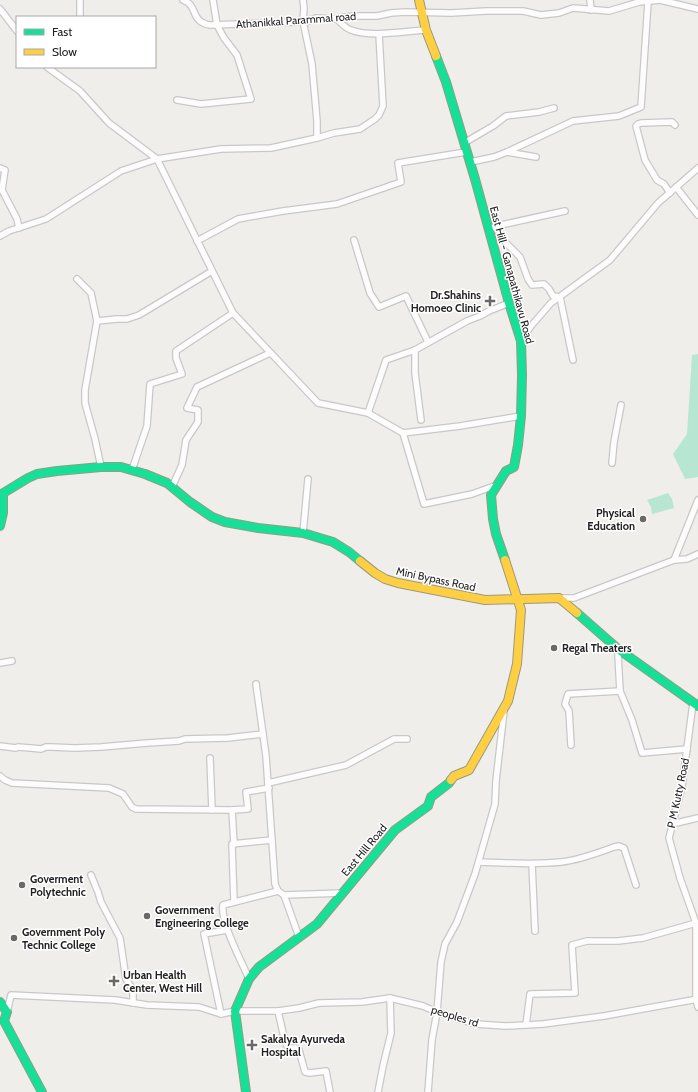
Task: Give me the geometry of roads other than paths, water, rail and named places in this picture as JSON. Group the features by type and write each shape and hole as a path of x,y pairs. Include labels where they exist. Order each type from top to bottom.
{"main road":[{"name":"East Hill - Ganapathikavu Road","path":"419,0 426,30 446,82 466,152 470,161 488,229 521,341 521,416 514,467 506,471 491,495 496,534 517,600"},
{"name":"Mini Bypass Road","path":"2,494 37,474 101,467 121,467 146,474 167,483 190,502 212,517 225,522 258,528 303,533 333,542 349,552 375,573 385,579 398,583 485,600 559,598"},
{"path":"0,526 3,513 2,494"},
{"path":"559,598 618,649 696,705"},
{"name":"East Hill Road","path":"235,1011 249,979 259,967 317,924 395,830 428,806 431,798 449,783 454,776 469,770 508,701 517,664 521,610 517,600"},
{"path":"0,1002 7,1012 2,1023 42,1092"},
{"path":"235,1011 246,1092"}],"street":[{"path":"80,0 80,16"},
{"name":"Athanikkal Parammal road","path":"183,0 191,5 200,22 209,25 284,23 316,18 337,19 353,16 377,16 391,13 421,12 451,13 506,10 523,11 541,15 559,13 573,8 609,11 631,4 660,0 698,9"},
{"path":"177,100 201,104 251,99 237,55 224,38 217,25 213,0"},
{"path":"303,0 303,21 312,64 317,138"},
{"path":"590,0 591,10"},
{"path":"470,161 494,157 507,152 573,121 619,116 642,107 648,2"},
{"path":"0,9 16,30"},
{"path":"337,19 344,26 364,33 379,34 426,30"},
{"path":"0,236 9,231 46,219 121,172 157,160 221,150 271,148 360,128 375,119 379,115 383,106 379,34"},
{"path":"49,68 80,91 109,123 157,160 233,313 318,403 368,413 403,434 521,416"},
{"path":"464,143 493,126 506,116 539,112 554,108"},
{"path":"670,193 664,184 657,180 645,160 636,126 641,123 672,122 675,125"},
{"path":"197,242 238,219 337,204 401,182 398,163 466,152"},
{"path":"507,152 536,157"},
{"path":"0,168 5,170 2,190 17,219 19,228"},
{"path":"521,341 531,326 551,303 610,260 658,203 698,168"},
{"path":"676,187 698,215"},
{"path":"488,229 565,212"},
{"path":"501,225 499,234 520,257 528,279 532,285 544,284 553,296 560,297"},
{"path":"354,240 370,293 379,306 406,296 428,342"},
{"path":"98,321 127,319 139,315 212,271"},
{"path":"77,279 91,293 98,321 85,390 85,403 101,467"},
{"path":"560,297 573,360"},
{"path":"368,413 386,360 415,350 467,320 509,303"},
{"path":"132,470 147,426 150,384 182,374 176,358 176,351 233,313"},
{"path":"415,350 421,420"},
{"path":"172,487 182,464 186,440 198,422 198,410 187,408 197,387 270,353"},
{"path":"612,463 614,442 621,405"},
{"path":"403,434 424,504 472,494 497,485"},
{"path":"303,533 308,479"},
{"path":"674,560 698,500"},
{"path":"559,598 574,598 674,560 686,559 698,554"},
{"path":"618,649 620,691 632,720 642,753 687,748"},
{"path":"0,663 12,661"},
{"path":"256,684 266,756 275,884 278,891 284,895 300,937"},
{"path":"571,745 569,711 565,704 568,694 620,691"},
{"name":"P M Kutty Road","path":"696,705 687,748 682,786 669,838 680,878 696,923 698,1007"},
{"path":"428,1092 441,962 445,944 457,922 476,874 495,804 496,781 505,706"},
{"path":"0,746 41,749 51,747 96,748 151,742 228,738 263,734"},
{"path":"0,776 5,780 17,784 110,788 123,794 132,807 136,809 248,809 246,792 346,765 394,739 407,739"},
{"path":"210,758 212,810"},
{"path":"232,810 234,844 232,844 234,902"},
{"path":"672,824 698,818"},
{"path":"234,844 272,840"},
{"path":"479,862 532,864 563,862 589,856 619,846 624,848 636,885"},
{"path":"532,864 535,931"},
{"path":"91,875 101,902 120,938 126,979 133,990 133,1003"},
{"path":"249,979 228,930 222,910 223,905 278,891"},
{"path":"284,895 342,893"},
{"path":"526,1025 530,994 575,993 572,945 587,941 618,941 643,938 696,923"},
{"path":"7,1012 11,995 115,1000 147,1005 199,1007 221,1014 204,934 228,930"},
{"path":"378,1092 391,1033 390,998"},
{"name":"peoples rd","path":"221,1014 235,1011 278,1011 319,1003 362,1002 390,998 423,1006 475,1024 506,1026 604,1016 697,999"},
{"path":"278,1011 285,1042 288,1048 296,1048 300,1050 305,1072 310,1073 326,1071 330,1092"}],"place":[{"name":"Dr.Shahins Homoeo Clinic","path":"490,301"},
{"name":"Physical Education","path":"643,519"},
{"name":"Regal Theaters","path":"554,648"},
{"name":"Goverment Polytechnic","path":"22,885"},
{"name":"Government Engineering College","path":"147,916"},
{"name":"Government Poly Technic College","path":"14,938"},
{"name":"Urban Health Center, West Hill","path":"114,981"},
{"name":"Sakalya Ayurveda Hospital","path":"252,1045"}]}
